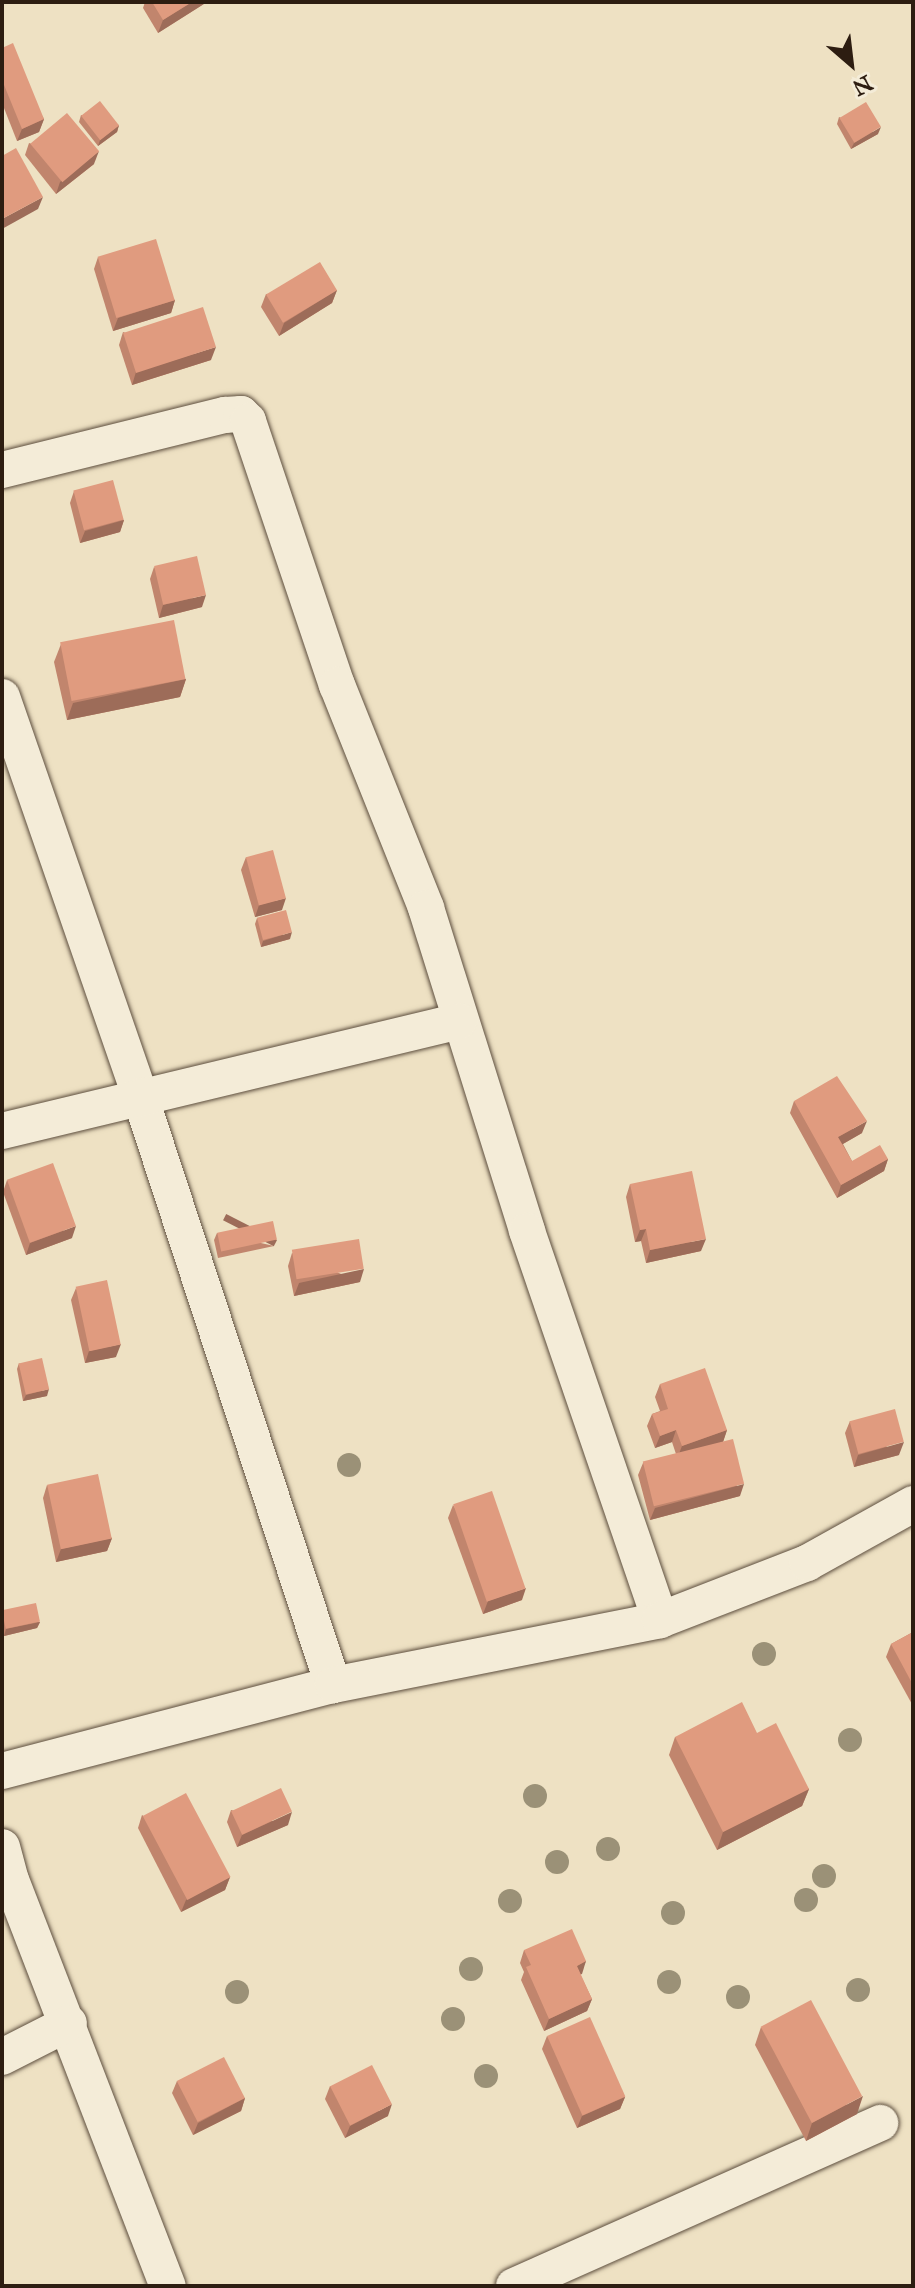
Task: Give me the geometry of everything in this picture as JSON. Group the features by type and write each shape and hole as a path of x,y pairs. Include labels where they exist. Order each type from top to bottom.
{"street":[{"path":"2,470 225,415 241,414 248,421 337,685 426,908 459,1021 660,1620"},
{"path":"2,697 140,1096 333,1685"},
{"path":"2,1131 459,1021"},
{"path":"2,1771 333,1685 660,1620 807,1563 913,1504"},
{"path":"2,1847 11,1880 69,2023 168,2286"},
{"path":"2,2057 69,2023"},
{"path":"514,2286 880,2123"}],"building":[{"path":"152,2 192,2 163,20"},
{"path":"13,43 44,119 22,129 2,80 2,48"},
{"path":"100,101 119,125 100,140 81,116"},
{"path":"866,102 881,127 854,143 839,118"},
{"path":"67,113 99,151 62,182 30,144"},
{"path":"16,148 43,197 2,219 2,156"},
{"path":"156,239 175,300 116,318 98,257"},
{"path":"320,262 337,290 283,323 266,294"},
{"path":"203,307 216,347 136,373 123,333"},
{"path":"113,480 124,520 84,530 73,491"},
{"path":"197,556 206,595 163,605 154,566"},
{"path":"174,620 185,679 72,701 60,642"},
{"path":"273,850 286,898 259,906 246,857"},
{"path":"286,910 292,932 263,940 257,918"},
{"path":"837,1076 867,1121 838,1137 852,1161 880,1145 888,1159 841,1185 794,1101"},
{"path":"53,1163 76,1226 30,1243 7,1180"},
{"path":"692,1171 706,1239 650,1250 646,1229 640,1230 630,1184"},
{"path":"273,1221 277,1240 221,1251 217,1233"},
{"path":"359,1239 364,1269 297,1279 292,1250"},
{"path":"107,1280 121,1345 89,1351 76,1287"},
{"path":"42,1358 49,1389 26,1395 19,1363"},
{"path":"705,1368 727,1430 682,1446 676,1430 660,1436 652,1414 668,1409 660,1384"},
{"path":"895,1409 904,1442 858,1454 850,1421"},
{"path":"733,1439 744,1484 654,1506 643,1461"},
{"path":"98,1474 112,1539 61,1549 47,1485"},
{"path":"492,1491 526,1588 487,1602 453,1504"},
{"path":"36,1603 40,1622 6,1629 2,1610"},
{"path":"913,1632 913,1685 891,1644"},
{"path":"742,1702 757,1733 776,1723 809,1789 723,1832 675,1737"},
{"path":"281,1788 292,1812 242,1835 231,1811"},
{"path":"186,1793 231,1877 187,1900 143,1816"},
{"path":"572,1929 586,1961 577,1966 592,1999 549,2019 526,1967 531,1965 524,1950"},
{"path":"811,2000 862,2096 812,2123 761,2027"},
{"path":"590,2017 625,2096 582,2116 547,2036"},
{"path":"224,2057 245,2098 198,2122 177,2081"},
{"path":"372,2065 392,2104 350,2126 330,2086"}]}
